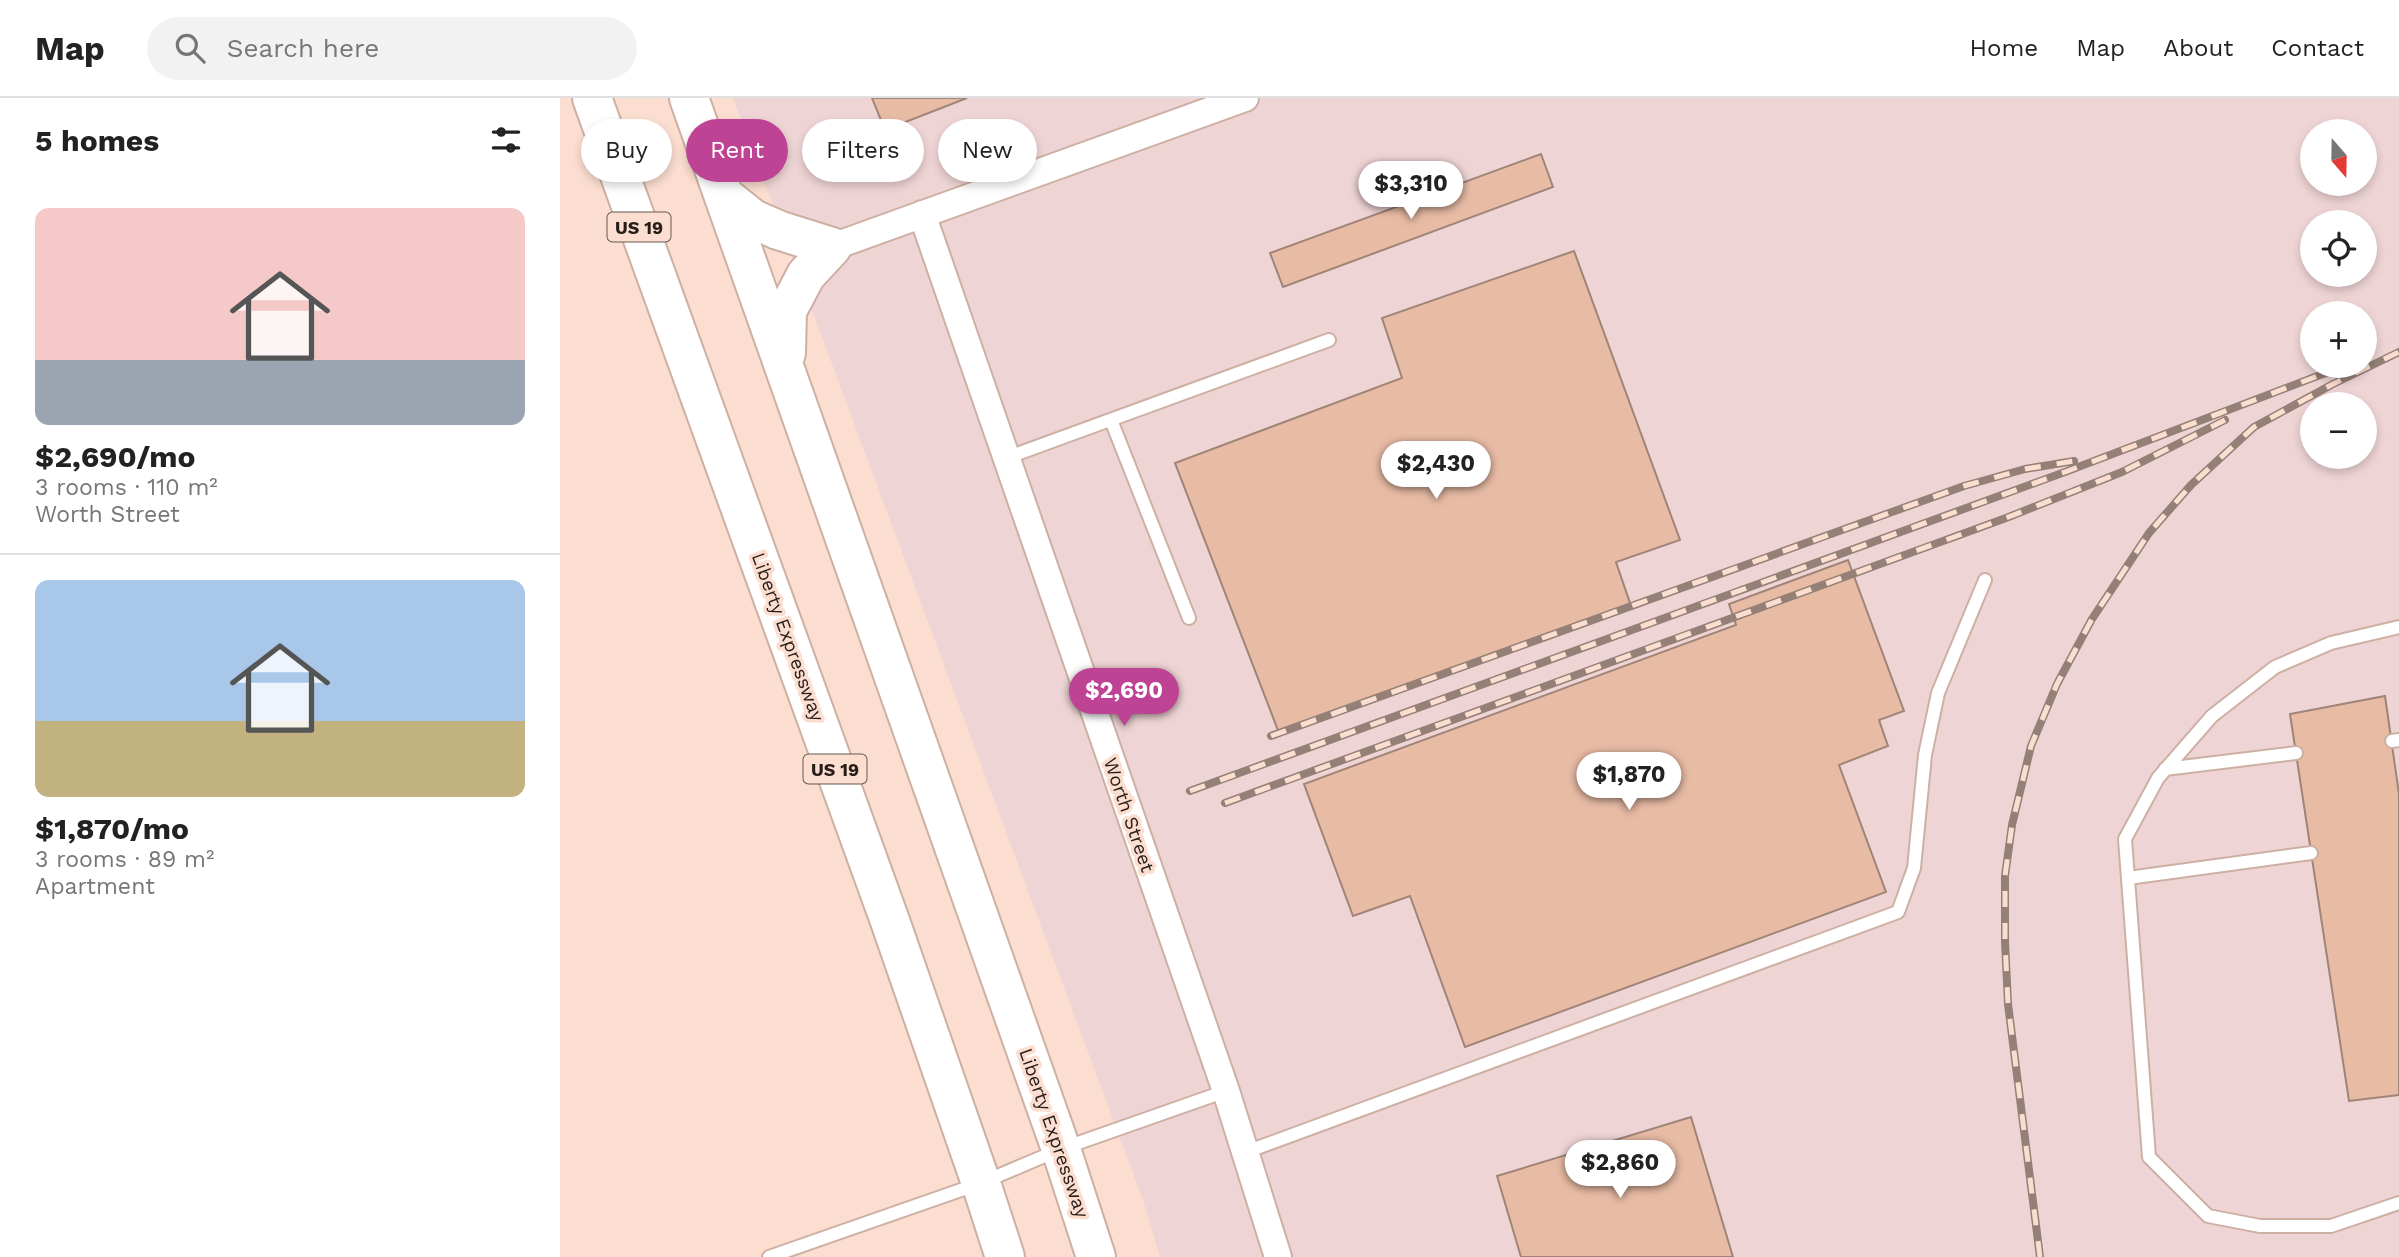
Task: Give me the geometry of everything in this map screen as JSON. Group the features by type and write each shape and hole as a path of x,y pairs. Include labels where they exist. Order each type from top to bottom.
{"highway":[{"name":"Liberty Expressway","path":"592,98 852,816 1005,1257"},
{"name":"Liberty Expressway","path":"689,98 1061,1149 1096,1257"},
{"path":"724,196 753,219 832,247 806,275 787,312 786,369"}],"street":[{"path":"832,247 1245,98"},
{"name":"Worth Street","path":"922,214 1226,1091 1279,1257"}],"lane":[{"path":"1006,458 1329,340"},
{"path":"1111,420 1189,618"},
{"path":"1246,1152 1898,912 1914,868 1925,755 1938,693 1985,580"},
{"path":"2399,627 2331,642 2276,667 2212,716 2158,778 2125,839 2149,1157 2208,1216 2260,1226 2332,1227 2399,1203"},
{"path":"2165,769 2296,753"},
{"path":"2128,878 2311,853"},
{"path":"769,1257 981,1183 1061,1149 1226,1091"}],"shaded area":[{"path":"733,98 2399,98 2399,1257 1160,1257 1143,1200 764,182 788,182 788,119 741,119"}],"building":[{"path":"872,98 967,98 913,119 881,119"},
{"path":"1541,154 1553,187 1283,287 1270,253"},
{"path":"1574,251 1680,540 1616,562 1631,606 1279,733 1175,463 1402,378 1382,318"},
{"path":"1848,560 1904,711 1879,720 1888,746 1839,765 1886,892 1465,1047 1410,896 1353,916 1304,784 1736,625 1729,604"},
{"path":"2385,696 2399,794 2399,1095 2349,1101 2290,714"},
{"path":"1691,1117 1733,1257 1521,1257 1497,1176"}],"railway":[{"path":"2040,1257 2008,1004 2005,941 2005,876 2012,825 2031,746 2057,684 2092,619 2149,533 2191,485 2254,427 2399,352"},
{"path":"1190,791 2065,472 2312,378"},
{"path":"1225,803 2006,518 2122,472 2225,420"},
{"path":"1271,736 1964,486 2025,469 2074,461"}]}
